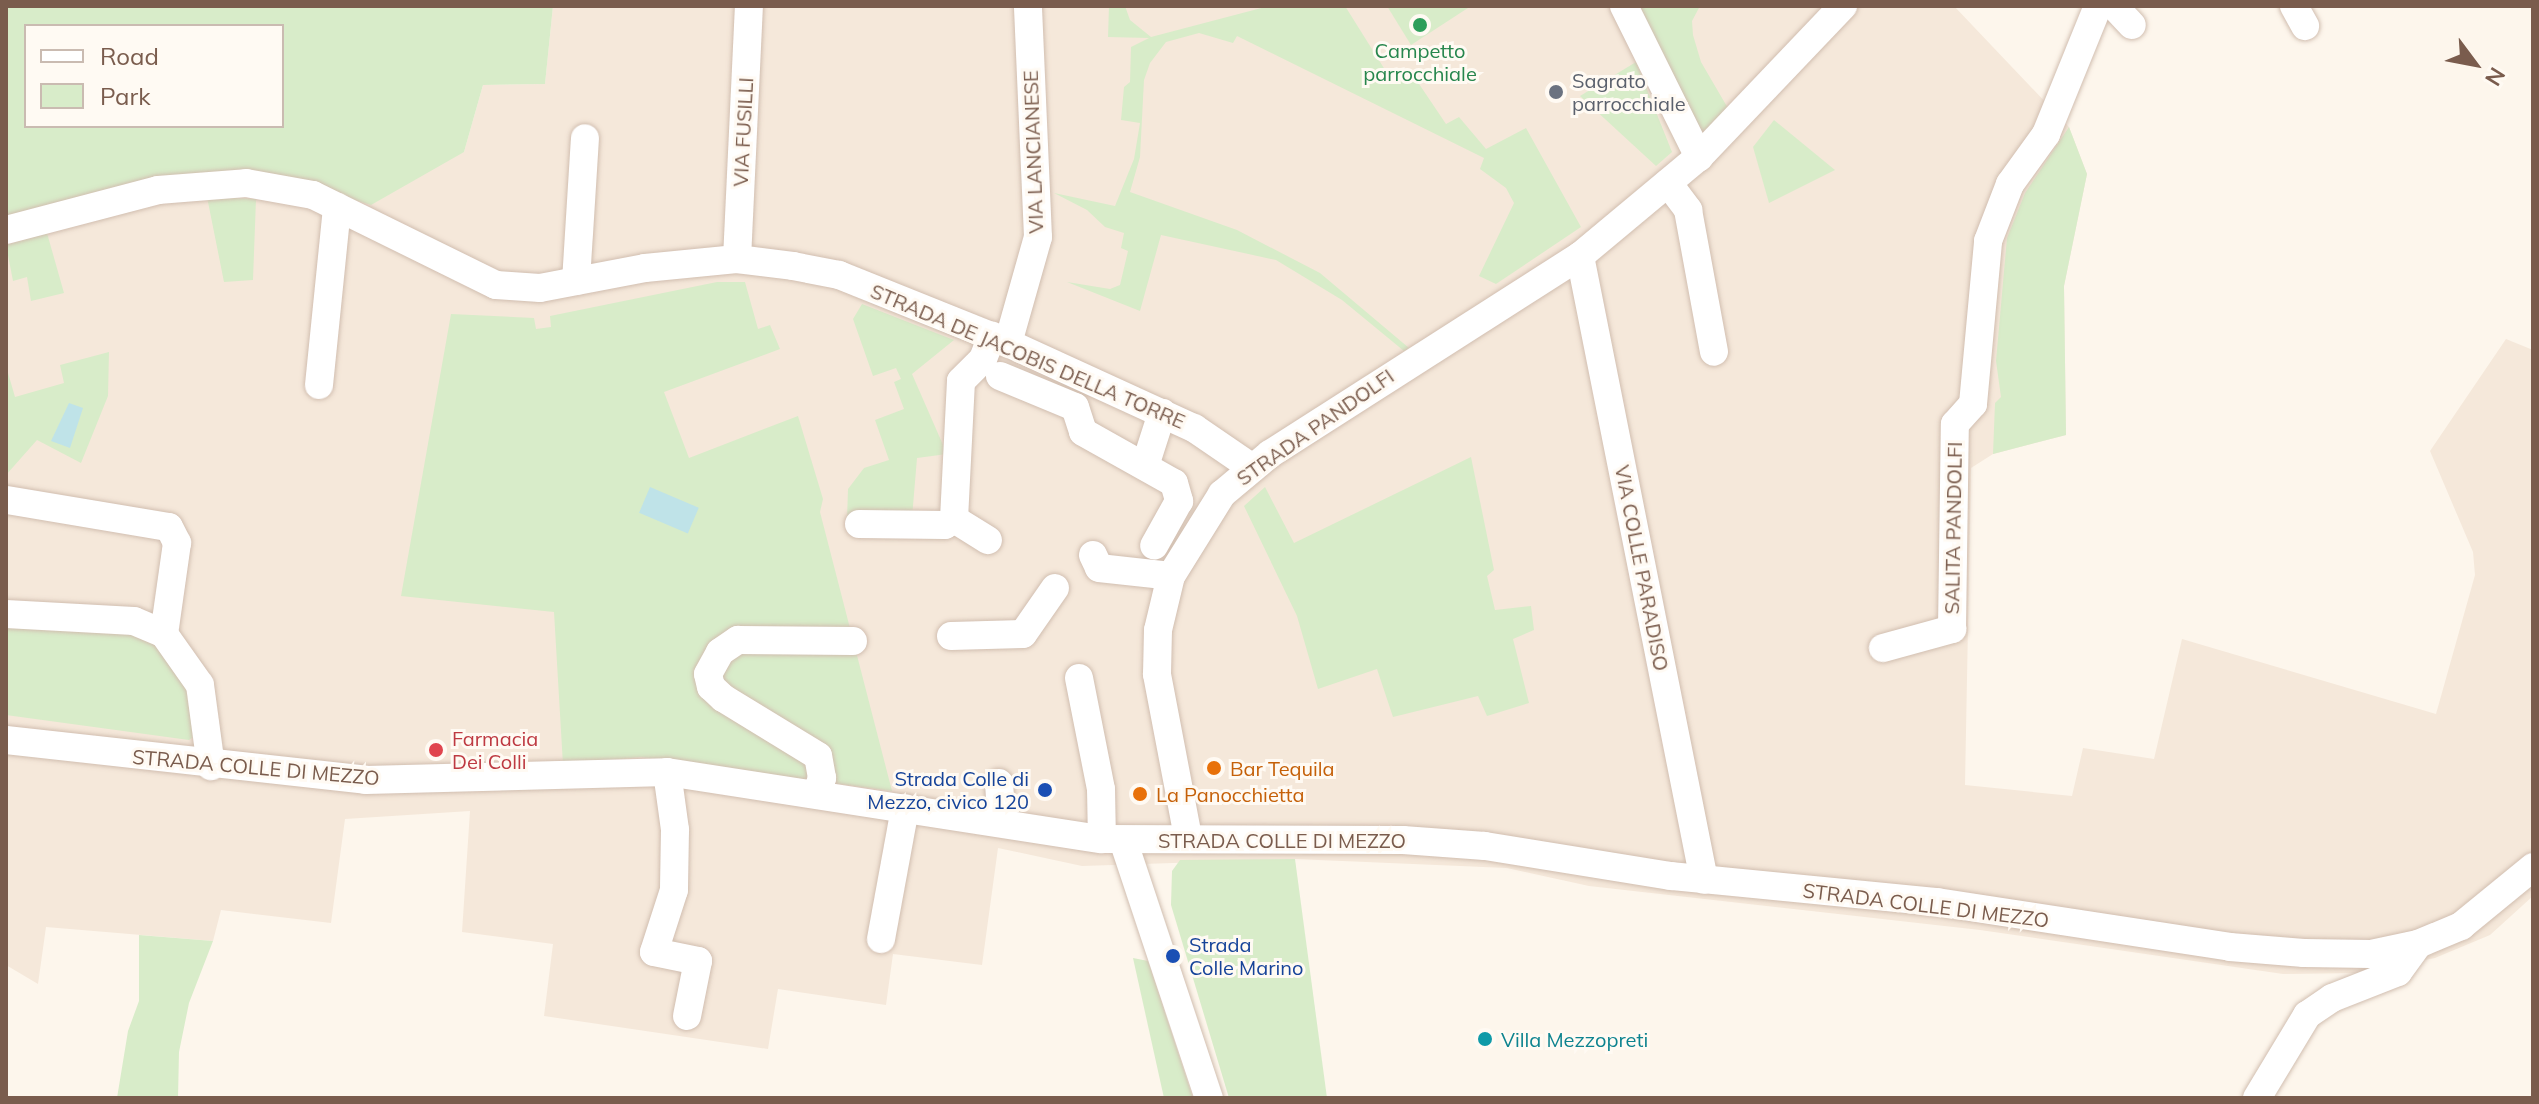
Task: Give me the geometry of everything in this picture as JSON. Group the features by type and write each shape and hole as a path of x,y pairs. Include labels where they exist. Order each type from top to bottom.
{"street":[{"name":"VIA FUSILLI","path":"737,259 749,6"},
{"name":"VIA LANCIANESE","path":"954,519 961,381 1005,334 1038,237 1028,6"},
{"path":"1624,6 1699,157"},
{"name":"SALITA PANDOLFI","path":"1883,648 1952,629 1955,424 1973,404 1988,241 2010,184 2046,134 2098,6"},
{"name":"STRADA PANDOLFI","path":"1188,837 1157,674 1158,630 1171,576 1203,520 1251,467 1580,256 1633,198 1668,183 1699,157 1838,8"},
{"path":"576,281 585,138"},
{"name":"STRADA DE JACOBIS DELLA TORRE","path":"6,230 158,190 218,182 294,188 496,285 540,288 737,259 839,275 1005,334 1162,413 1251,467"},
{"path":"1668,183 1688,210 1714,352"},
{"path":"319,385 337,207"},
{"name":"VIA COLLE PARADISO","path":"1580,256 1704,880"},
{"path":"1000,376 1075,407 1083,432 1174,483 1179,501 1154,546"},
{"path":"1145,466 1162,413"},
{"path":"7,500 169,527 177,543 164,634"},
{"path":"859,524 945,525 954,519 988,540"},
{"path":"1093,555 1099,568 1171,576"},
{"path":"951,636 1023,634 1055,588"},
{"path":"6,614 134,621 164,634 200,685 211,766"},
{"path":"817,792 822,778 818,756 723,698 711,687 708,674 720,652 738,640 853,641"},
{"path":"1079,678 1113,839 1209,1098"},
{"name":"STRADA COLLE DI MEZZO","path":"6,740 211,766 366,780 667,772 817,792 1113,839 1188,837 1485,846 1704,880 1937,902 2230,947 2371,954 2418,944 2461,926 2533,867"},
{"path":"667,772 675,830 674,890 654,952 698,961 687,1016"},
{"path":"999,783 1002,822"},
{"path":"881,939 905,808"},
{"path":"2257,1098 2307,1015 2332,998 2398,972 2418,944"}],"shaded area":[{"path":"553,6 1954,6 2069,127 2087,174 2064,286 2066,435 1993,454 1971,468 1965,785 2072,796 2083,748 2154,759 2182,639 2436,714 2475,575 2473,552 2430,451 2506,339 2533,350 2533,896 2490,935 2435,958 2358,973 2283,974 1980,930 1589,886 1507,868 1295,859 1082,866 998,848 982,965 893,954 886,1005 778,989 768,1049 544,1016 553,944 462,932 470,811 345,819 331,923 221,910 213,941 46,927 38,984 6,965 6,194 464,152 483,85 545,84"}],"green space":[{"path":"6,6 553,6 545,84 483,85 464,152 371,205 270,174 179,175 7,217"},
{"path":"1109,6 1125,6 1130,20 1151,37 1269,6 1345,6 1392,81 1411,72 1446,124 1459,117 1486,149 1526,128 1581,227 1496,284 1479,276 1514,203 1506,188 1480,169 1484,158 1237,36 1233,43 1199,33 1166,42 1150,63 1144,80 1140,157 1130,192 1237,230 1320,273 1409,348 1404,351 1342,300 1276,260 1161,235 1140,311 1067,282 1110,289 1120,285 1128,251 1121,248 1124,233 1105,227 1087,210 1054,193 1115,206 1134,159 1140,123 1121,120 1124,87 1130,82 1131,47 1149,38 1108,37"},
{"name":"Campetto parrocchiale","path":"1387,6 1471,6 1411,45"},
{"path":"1637,6 1700,6 1692,21 1693,35 1701,62 1729,110 1702,136"},
{"path":"1636,62 1672,152 1656,166 1580,96"},
{"path":"1774,120 1835,170 1769,203 1753,147"},
{"path":"2069,127 2087,174 2064,286 2066,435 1993,454 1995,403 2001,397 1996,361 2007,238 2025,193"},
{"path":"207,197 256,199 253,280 224,282"},
{"path":"47,233 64,293 31,301 27,277 13,281 6,245"},
{"path":"717,282 745,282 758,329 770,325 780,349 664,392 689,458 798,416 823,499 820,512 892,791 641,757 563,765 554,612 401,596 451,314 534,318 536,329 551,327 550,316"},
{"path":"862,304 954,340 912,374 947,454 917,458 912,518 847,520 848,489 864,468 889,460 875,420 904,409 894,382 901,379 896,368 873,376 853,319"},
{"path":"109,352 108,396 81,463 37,440 6,475 6,366 15,397 64,383 60,365"},
{"path":"1471,457 1494,570 1487,576 1495,610 1531,606 1534,630 1513,639 1529,703 1487,716 1478,696 1393,717 1377,669 1318,689 1297,616 1244,506 1265,487 1294,543"},
{"path":"6,621 147,632 185,678 196,735 189,740 6,715"},
{"path":"1295,859 1327,1098 1229,1098 1171,905 1172,871 1180,860"},
{"path":"139,935 213,941 189,1003 179,1052 178,1098 117,1098 128,1031 139,1001"},
{"path":"1133,958 1148,961 1193,1098 1164,1098"}],"water":[{"path":"69,403 83,408 70,448 51,441"},
{"path":"650,487 699,508 688,533 639,513"}],"place":[{"name":"Campetto parrocchiale","path":"1420,25"},
{"name":"Sagrato parrocchiale","path":"1556,92"},
{"name":"Farmacia Dei Colli","path":"436,750"},
{"name":"Bar Tequila","path":"1214,768"},
{"name":"Strada Colle di Mezzo, civico 120","path":"1045,790"},
{"name":"La Panocchietta","path":"1140,794"},
{"name":"Strada Colle Marino","path":"1173,956"},
{"name":"Villa Mezzopreti","path":"1485,1039"}]}
